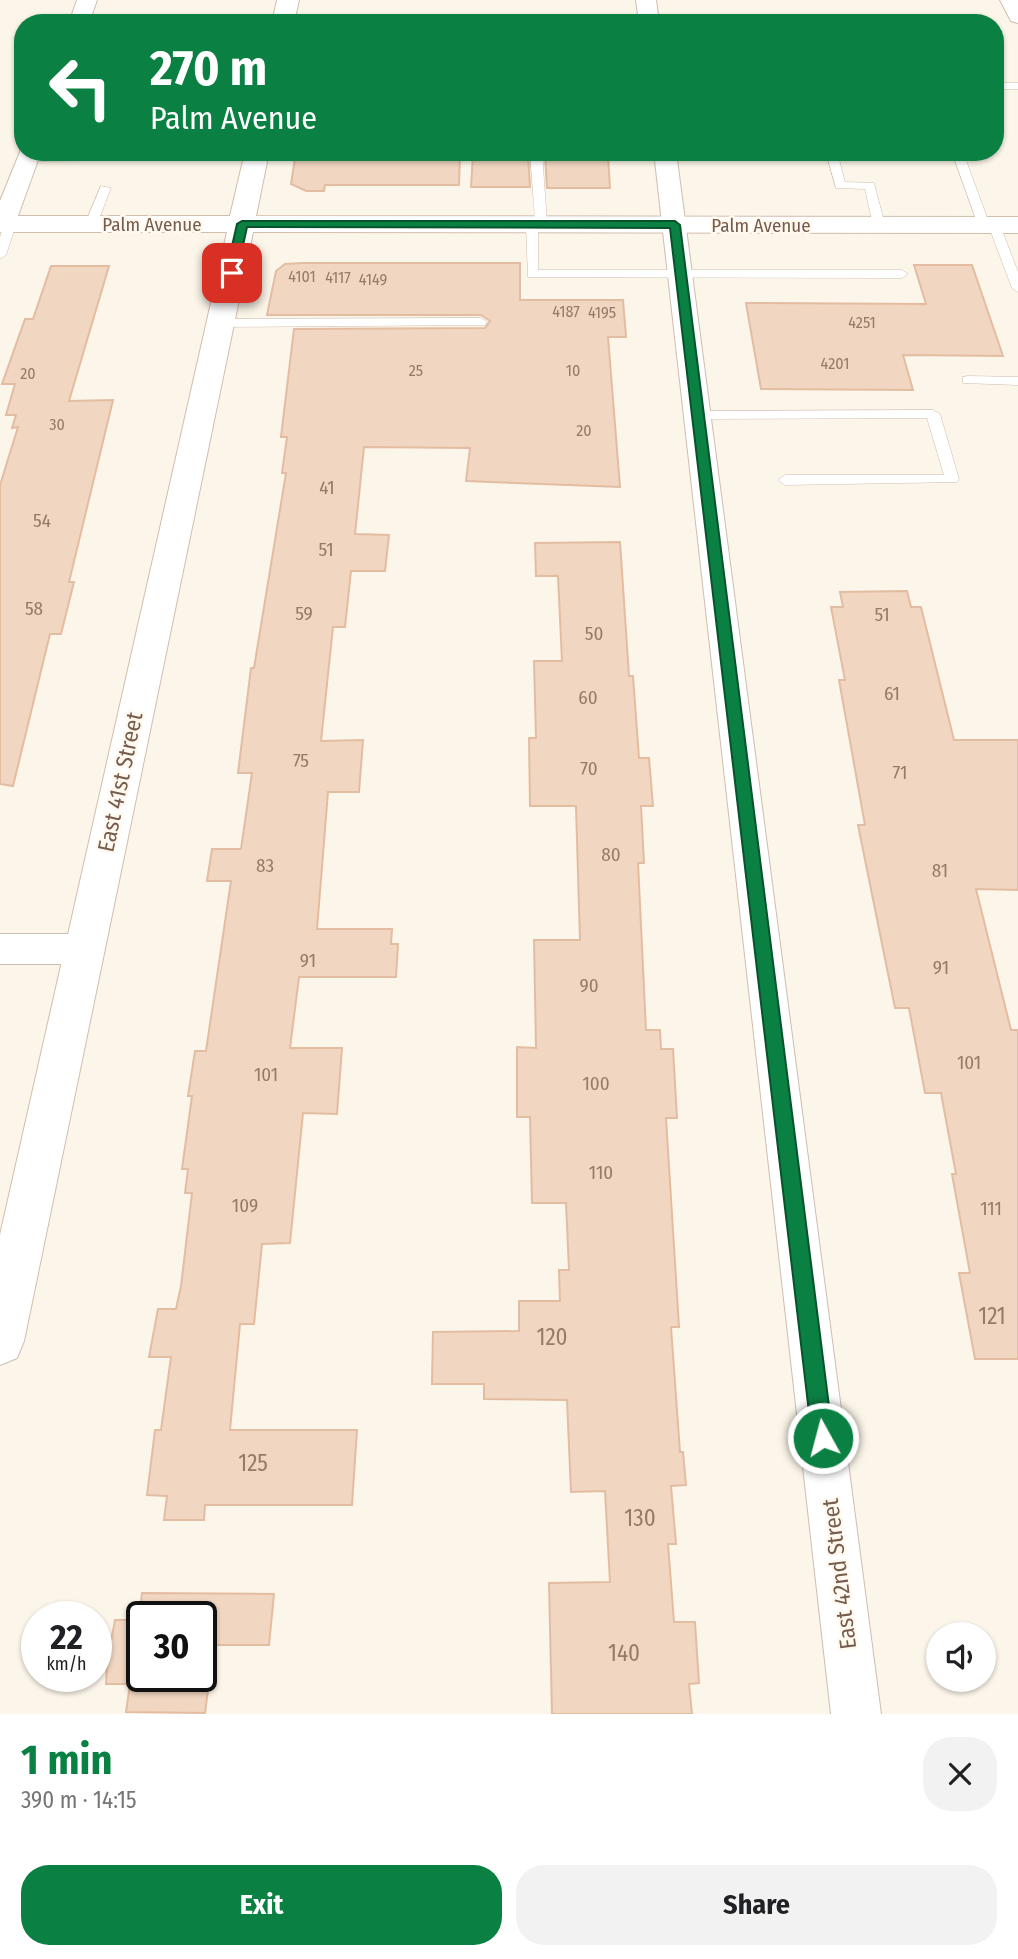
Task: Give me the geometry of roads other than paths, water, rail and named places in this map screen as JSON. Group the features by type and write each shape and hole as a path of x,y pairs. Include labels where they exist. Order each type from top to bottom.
{"street":[{"path":"1010,0 1018,17"},
{"path":"4,224 27,161"},
{"name":"East 41st Street","path":"0,1341 255,161"},
{"name":"East 42nd Street","path":"666,161 856,1714"},
{"name":"Palm Avenue","path":"4,224 999,225"},
{"path":"0,949 83,949"}],"lane":[{"path":"102,161 132,161"},
{"path":"536,161 536,225 532,274 902,274"},
{"path":"833,161 840,186 870,185 879,225"},
{"path":"962,161 999,225 1017,282"},
{"path":"91,224 105,188"},
{"path":"0,255 4,224"},
{"path":"221,323 481,323"},
{"path":"968,380 1018,380"},
{"path":"698,415 933,414 951,479 785,480"}]}
